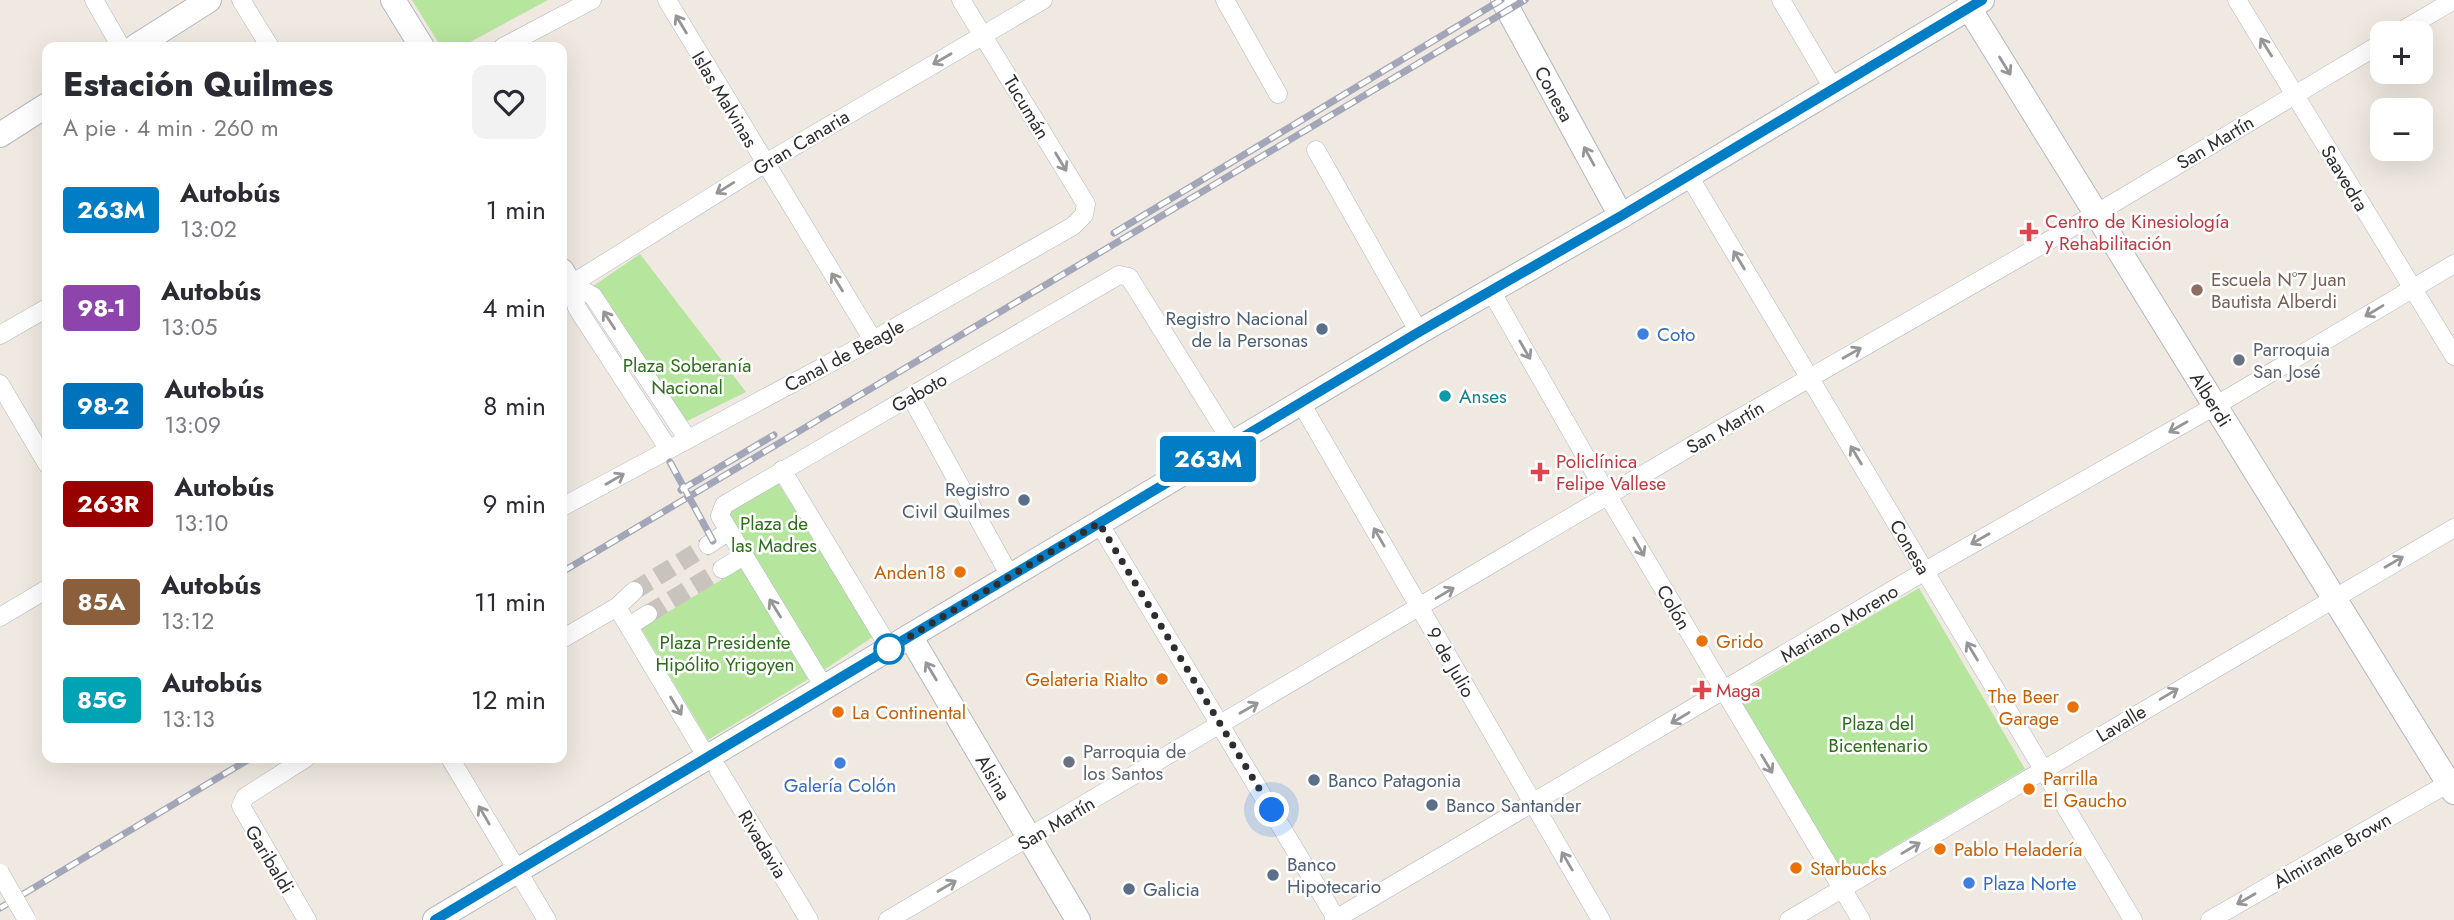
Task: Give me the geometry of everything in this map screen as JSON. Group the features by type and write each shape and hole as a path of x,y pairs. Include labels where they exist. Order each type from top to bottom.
{"main road":[{"path":"143,42 209,0"},
{"path":"393,0 419,42"},
{"path":"435,920 712,763 824,687 1975,4"},
{"name":"Alberdi","path":"1975,4 2097,213 2452,785"},
{"name":"Conesa","path":"1506,5 1621,216"},
{"path":"0,135 42,107"},
{"name":"Alsina","path":"900,642 1031,838 1078,920"}],"street":[{"path":"94,0 118,42"},
{"path":"241,0 267,42"},
{"path":"512,42 592,0"},
{"name":"Islas Malvinas","path":"667,0 873,340"},
{"name":"Tucumán","path":"961,0 1086,204 1084,215"},
{"name":"Gran Canaria","path":"567,280 1043,0"},
{"path":"1225,0 1278,94"},
{"path":"1781,0 1833,88"},
{"name":"Saavedra","path":"2237,0 2454,356"},
{"path":"2418,21 2454,0"},
{"name":"San Martín","path":"888,920 1810,377 2097,213 2370,50"},
{"path":"1316,150 1419,332"},
{"name":"Conesa","path":"1689,176 2133,920"},
{"name":"Canal de Beagle","path":"567,504 873,340 1073,226 1084,215"},
{"name":"Mariano Moreno","path":"1335,920 1925,571 2215,406 2454,264"},
{"name":"Gaboto","path":"729,531 720,516 720,509 782,470 1119,275 1129,277 1233,444"},
{"path":"567,282 593,296 687,438"},
{"path":"567,286 577,308 668,448"},
{"name":"Colón","path":"1491,291 1608,496 1861,920"},
{"path":"0,335 42,310"},
{"path":"0,384 42,455"},
{"path":"911,397 1010,576"},
{"name":"9 de Julio","path":"1301,403 1601,920"},
{"path":"782,470 900,642"},
{"path":"1099,523 1221,724 1335,920"},
{"name":"Lavalle","path":"1789,920 2454,528"},
{"path":"708,545 729,531 824,687"},
{"path":"722,569 743,556"},
{"path":"567,636 617,607 634,591"},
{"path":"0,617 42,592"},
{"name":"Rivadavia","path":"617,607 809,920"},
{"path":"629,626 648,614"},
{"name":"Garibaldi","path":"298,763 246,797 241,806 243,814 307,920"},
{"path":"453,763 547,920"},
{"name":"Almirante Brown","path":"2210,920 2452,785"},
{"path":"0,873 27,920"}],"green space":[{"path":"412,0 548,0 470,42 438,42"},
{"name":"Plaza Soberanía Nacional","path":"640,254 746,392 677,426 583,293"},
{"name":"Plaza de las Madres","path":"775,478 874,636 824,670 724,512"},
{"name":"Plaza Presidente Hipólito Yrigoyen","path":"743,567 810,678 708,740 641,628"},
{"name":"Plaza del Bicentenario","path":"1919,588 2025,769 1839,879 1731,698"}],"tunnel":[{"path":"634,591 708,545"},
{"path":"648,614 722,569"}],"railway":[{"path":"1114,233 1501,0"},
{"path":"567,569 1525,0"},
{"path":"681,490 774,435"},
{"path":"670,462 713,541"},
{"path":"0,908 243,763"}],"bus line":[{"name":"263M","path":"435,920 518,873 706,757 1419,332 1621,216 1982,0"}],"place":[{"name":"Centro de Kinesiología y Rehabilitación","path":"2029,232"},
{"name":"Escuela N°7 Juan Bautista Alberdi","path":"2197,290"},
{"name":"Registro Nacional de la Personas","path":"1322,329"},
{"name":"Coto","path":"1643,334"},
{"name":"Parroquia San José","path":"2239,360"},
{"name":"Anses","path":"1445,396"},
{"name":"Policlínica Felipe Vallese","path":"1540,472"},
{"name":"Registro Civil Quilmes","path":"1024,500"},
{"name":"Anden18","path":"960,572"},
{"name":"Grido","path":"1702,641"},
{"name":"Gelateria Rialto","path":"1162,679"},
{"name":"Maga","path":"1702,690"},
{"name":"The Beer Garage","path":"2073,707"},
{"name":"La Continental","path":"838,712"},
{"name":"Parroquia de los Santos","path":"1069,762"},
{"name":"Galería Colón","path":"840,763"},
{"name":"Banco Patagonia","path":"1314,780"},
{"name":"Parrilla El Gaucho","path":"2029,789"},
{"name":"Banco Santander","path":"1432,805"},
{"name":"Pablo Heladería","path":"1940,849"},
{"name":"Starbucks","path":"1796,868"},
{"name":"Banco Hipotecario","path":"1273,875"},
{"name":"Plaza Norte","path":"1969,883"},
{"name":"Galicia","path":"1129,889"}],"route":[{"path":"889,649 1099,523 1272,810"}]}
